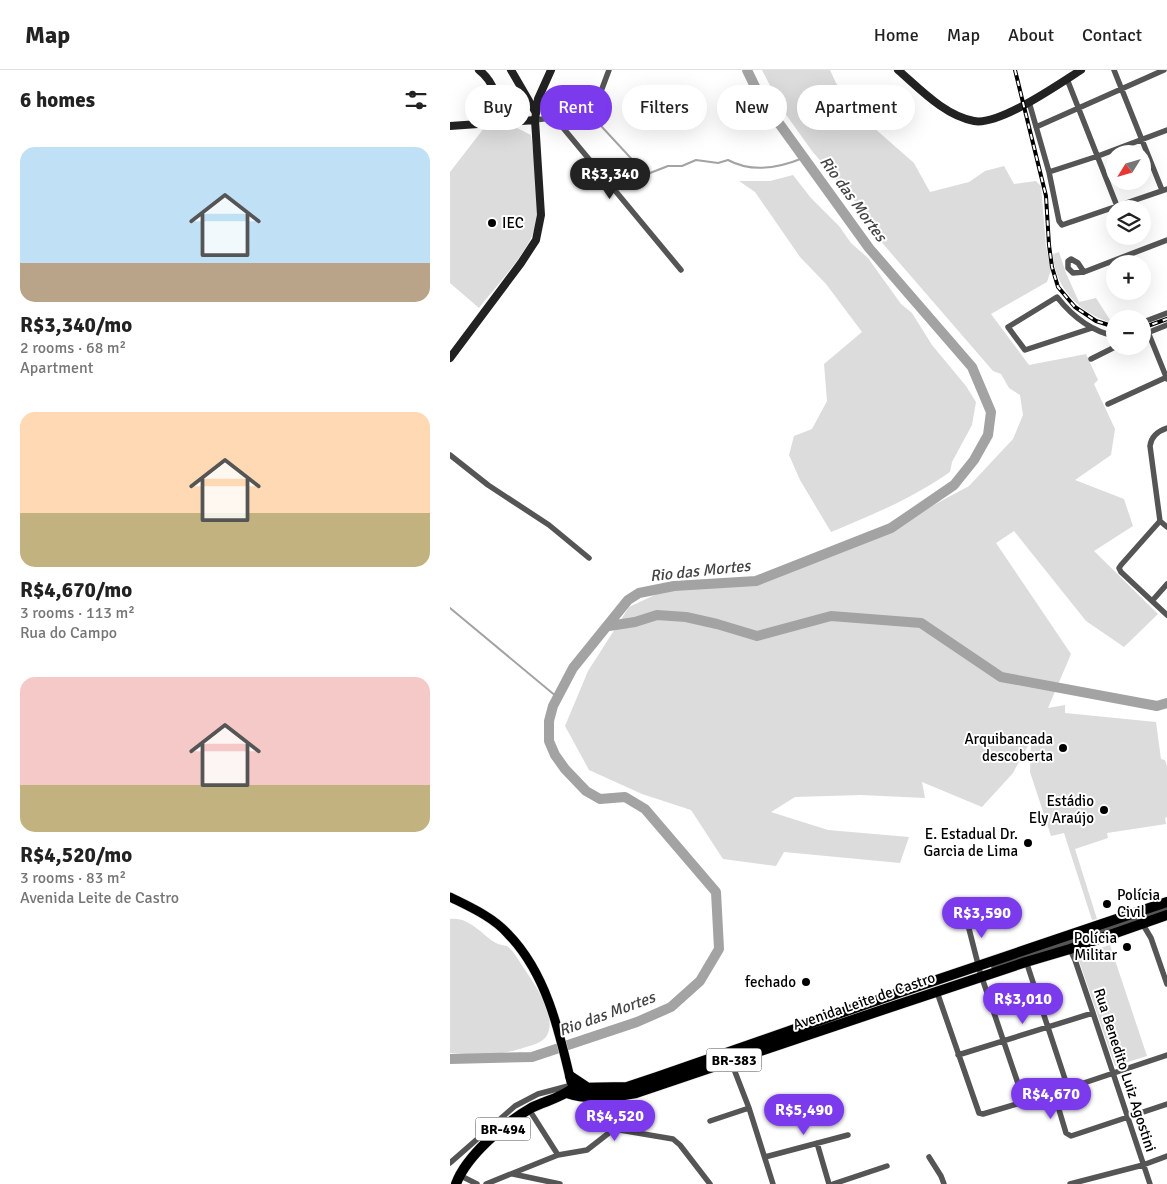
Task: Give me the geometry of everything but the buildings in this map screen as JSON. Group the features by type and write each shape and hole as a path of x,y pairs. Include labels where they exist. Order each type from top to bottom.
{"highway":[{"name":"Avenida Leite de Castro","path":"575,1086 611,1096 645,1091 730,1057 1138,918 1167,902"},
{"name":"Avenida Leite de Castro","path":"1067,943 1138,918 1167,915"},
{"name":"Avenida Leite de Castro","path":"457,1179 476,1153 510,1123 530,1109 575,1086 627,1087 937,992 980,971"}],"main road":[{"path":"479,70 490,80 492,85"},
{"path":"511,70 535,116"},
{"path":"450,358 536,240 540,215 535,116 537,102 551,70"},
{"path":"898,70 938,103 958,116 974,121 988,122 1030,102 1081,70"},
{"path":"530,117 535,116"},
{"path":"450,126 465,125"},
{"path":"450,896 476,910 507,932 524,952 538,975 554,1018 575,1086"},
{"path":"450,903 476,910"}],"street":[{"path":"603,85 609,70"},
{"path":"1114,70 1164,190 1135,200"},
{"path":"1036,127 1164,70"},
{"path":"1066,79 1115,200"},
{"path":"1030,102 1049,172 1059,221 1062,225 1106,210"},
{"path":"535,116 540,116"},
{"path":"565,130 681,270"},
{"path":"1049,172 1167,130"},
{"path":"1084,272 1167,240"},
{"path":"1092,328 1025,350 1008,327 1057,297 1078,320 1106,334"},
{"path":"1151,318 1167,313"},
{"path":"1151,332 1167,325"},
{"path":"1108,404 1167,378 1151,346"},
{"path":"1091,359 1106,352"},
{"path":"1164,429 1151,439 1150,446 1160,521 1167,527"},
{"path":"450,455 488,485 549,525 589,558"},
{"path":"1160,521 1120,568 1121,572 1167,615"},
{"path":"1152,601 1167,584"},
{"path":"975,909 968,914 967,921 980,971 1024,1101"},
{"path":"1167,909 1138,918 1151,938 1167,984"},
{"name":"Rua Benedito Luiz Agostini","path":"1067,943 1093,1013 1150,1184"},
{"path":"1025,956 1068,1088"},
{"path":"937,992 979,1113 982,1114 1054,1093 1167,1056"},
{"path":"958,1055 1093,1013"},
{"path":"730,1057 749,1108 773,1184"},
{"path":"450,1163 515,1106 538,1094 575,1086"},
{"path":"1054,1093 1068,1135 1071,1136 1167,1104"},
{"path":"611,1096 614,1129"},
{"path":"710,1121 749,1108"},
{"path":"530,1109 558,1155"},
{"path":"486,1184 558,1155 587,1150 614,1129 673,1139 710,1184"},
{"path":"765,1157 848,1134"},
{"path":"817,1144 829,1184"},
{"path":"1070,1184 1143,1165 1167,1156"},
{"path":"929,1157 944,1184"},
{"path":"833,1184 887,1166"},
{"path":"513,1174 560,1184"},
{"path":"1096,1177 1098,1184"},
{"path":"457,1179 477,1184"}],"shaded area":[{"path":"762,70 830,70 837,85 797,85 797,130 787,116 787,85 770,85"},
{"name":"IEC","path":"482,130 521,130 531,135 538,200 536,225 522,254 479,308 450,283 450,172"},
{"path":"797,130 876,130 914,163 930,192 969,182 985,171 1004,166 1014,184 1036,181 1041,186 1046,246 1051,270 1047,282 991,314 1029,365 1086,354 1098,380 1094,384 1115,429 1111,455 1075,480 1124,499 1133,526 1094,551 1158,614 1124,647 1086,621 1014,531 996,543 1071,654 1048,708 1065,705 1065,713 1156,722 1161,759 1165,760 1167,766 1166,824 1107,833 1108,838 1075,849 1097,919 1092,920 1064,833 1051,836 1030,772 1031,740 1013,773 982,807 922,782 925,798 861,795 795,797 771,812 828,830 909,837 900,863 784,852 776,866 723,859 691,810 642,794 589,770 565,726 588,671 629,607 674,586 756,581 891,528 969,486 1013,439 1023,415 1020,395 1009,388 1001,374 993,371 871,230 857,204 812,151"},
{"path":"793,175 811,198 839,226 851,243 868,258 901,304 912,313 932,345 966,386 976,402 972,425 952,462 950,472 907,498 831,532 800,480 789,455 794,436 812,429 827,401 824,364 862,332 826,284 800,257 755,192 739,181 770,181"},
{"path":"1059,252 1079,302 1096,298 1106,314 1106,321 1089,313 1071,297 1058,277 1053,254"},
{"path":"450,919 463,920 469,923 491,940 507,946 514,953 544,1001 549,1020 549,1029 542,1041 516,1050 498,1053 450,1053"},
{"path":"1110,945 1147,1056 1115,1066 1077,955"}],"waterway":[{"name":"Rio das Mortes","path":"450,1059 532,1057 637,1022 671,1007 700,981 719,949 716,892 645,809 625,797 600,799 586,791 565,769 555,755 549,741 549,721 553,706 573,668 628,600 639,593 674,586 756,581 891,528 954,485 974,460 988,435 991,412 972,367 869,248 760,97 747,70"},
{"path":"605,130 639,167 650,173 668,166 682,166 696,160 718,163 728,160 746,167 766,168 803,158"},
{"path":"450,608 557,697"},
{"path":"609,626 635,622 657,615 686,617 757,636 831,616 921,623 1001,677 1157,706 1167,703"}],"railway":[{"path":"1015,70 1046,196 1049,245 1052,267 1058,287 1075,307 1096,321 1106,324"},
{"path":"1151,325 1167,319"}],"place":[{"name":"IEC","path":"492,223"},
{"name":"Arquibancada descoberta","path":"1063,748"},
{"name":"Estádio Ely Araújo","path":"1104,810"},
{"name":"E. Estadual Dr. Garcia de Lima","path":"1028,843"},
{"name":"Polícia Civil","path":"1107,904"},
{"name":"Polícia Militar","path":"1127,947"},
{"name":"fechado","path":"806,982"}]}
